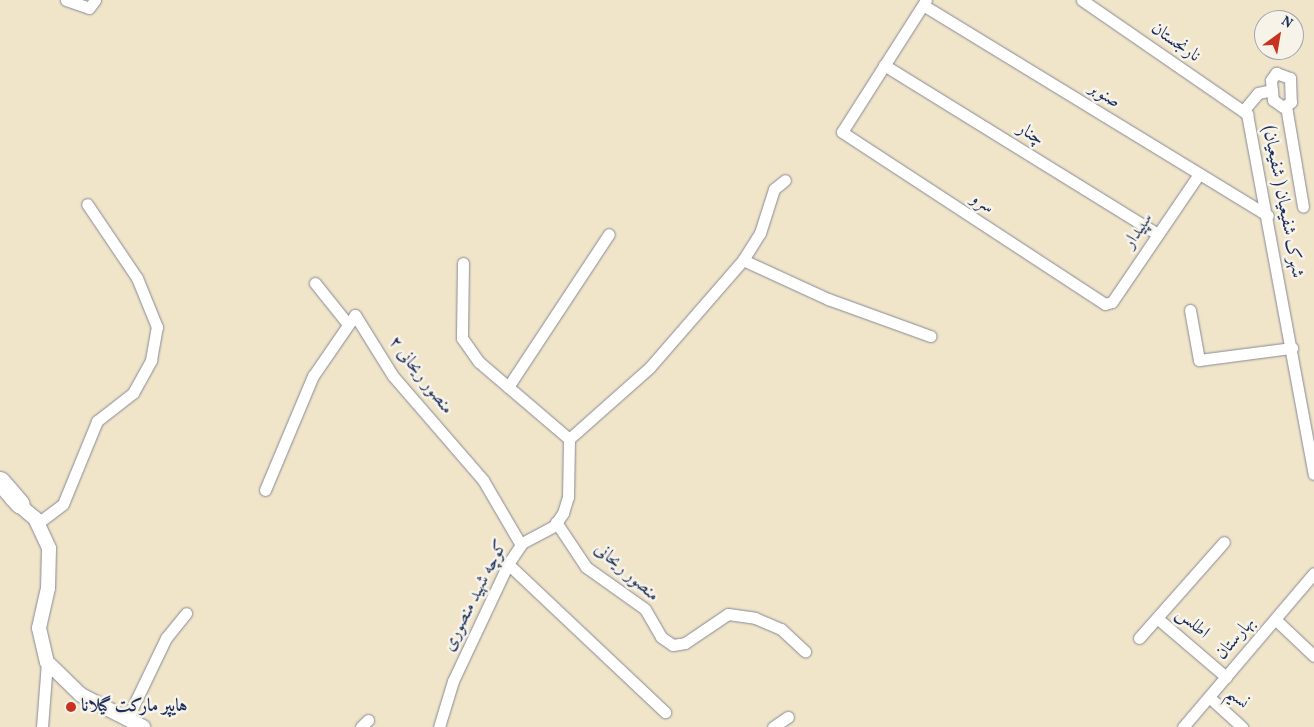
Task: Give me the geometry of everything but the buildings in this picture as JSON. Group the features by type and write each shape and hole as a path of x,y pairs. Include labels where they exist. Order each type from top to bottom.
{"highway":[{"path":"0,481 20,504"},
{"path":"0,499 20,504"}],"street":[{"path":"66,0 89,8 95,0"},
{"name":"نارنجستان","path":"1082,0 1245,113"},
{"path":"884,65 924,3"},
{"name":"صنوبر","path":"924,3 1268,216"},
{"name":"سرو","path":"884,65 842,132 1105,304"},
{"name":"چنار","path":"884,65 1158,234"},
{"path":"1286,106 1276,103 1272,90 1272,76 1287,74 1292,96 1286,106 1303,207"},
{"path":"1245,113 1258,93 1272,90"},
{"name":"شهرک شفیعیان ( شفیعیان)","path":"1245,113 1268,216 1314,474"},
{"name":"سپیدار","path":"1105,304 1112,302 1199,174"},
{"path":"556,522 568,497 569,439 650,367 743,260 760,233 774,189 785,180"},
{"path":"38,523 63,504 97,421 133,393 151,360 158,327 137,278 87,204"},
{"path":"508,387 609,234"},
{"path":"743,260 828,299 930,336"},
{"path":"463,263 462,338 479,362 569,439"},
{"path":"265,490 313,376 347,323 315,283"},
{"path":"1190,310 1199,360 1292,348"},
{"name":"منصور ریحانی ۲","path":"347,323 355,315 394,376 483,480 521,544"},
{"path":"0,492 20,504 38,523 48,548 48,588 39,628 47,662 42,727"},
{"name":"کوچه شهید منصوری","path":"439,727 453,681 508,564 521,544 556,522"},
{"name":"منصور ریحانی","path":"556,522 586,567 645,608 661,636 673,644 685,643 728,614 755,618 781,629 805,651"},
{"path":"1139,638 1224,542"},
{"path":"508,564 665,712"},
{"name":"بهارستان","path":"1183,727 1276,620 1314,573"},
{"path":"128,718 166,638 186,613"},
{"name":"اطلس","path":"1157,618 1226,677"},
{"path":"1276,620 1314,656"},
{"path":"47,662 81,695 142,727"},
{"name":"نسیم","path":"1209,698 1242,727"},
{"path":"773,727 788,717"}],"place":[{"name":"هایپر مارکت گیلانا","path":"71,707"}]}
